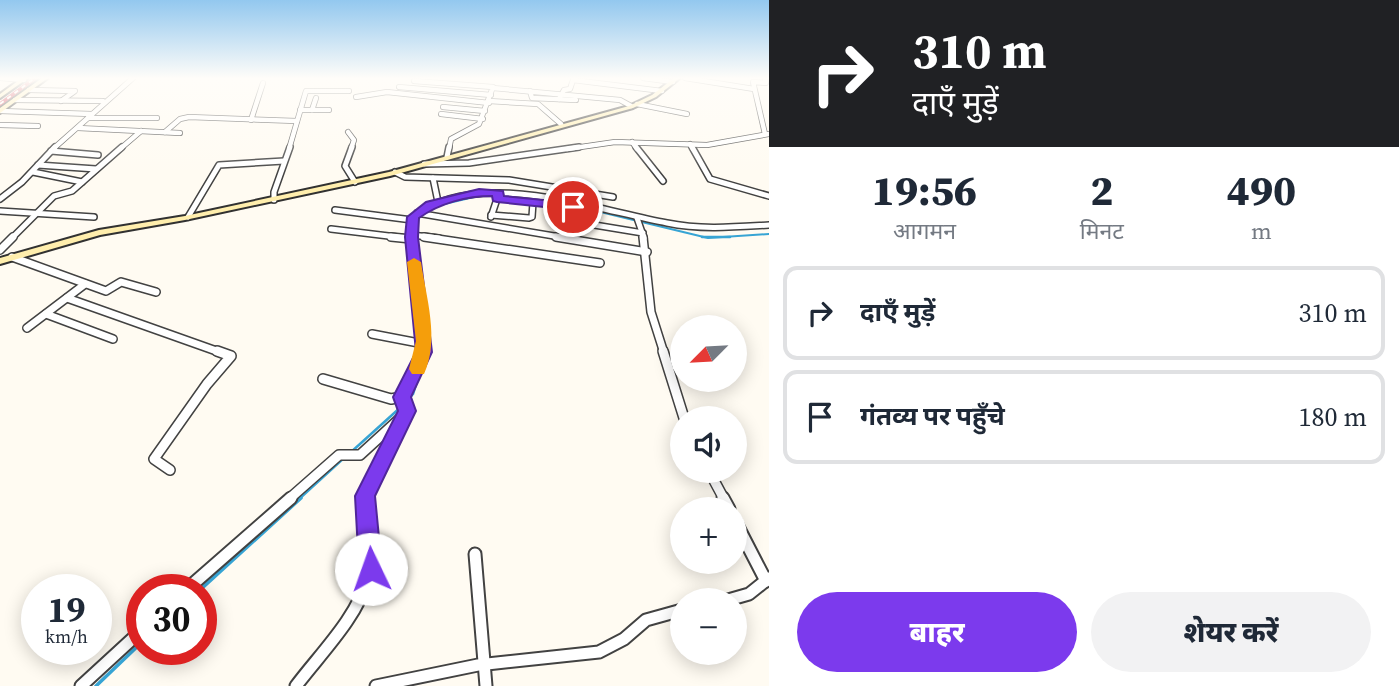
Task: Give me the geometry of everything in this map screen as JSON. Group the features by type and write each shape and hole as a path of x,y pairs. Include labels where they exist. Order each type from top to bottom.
{"street":[{"path":"0,199 33,172 51,151 95,110"},
{"path":"251,120 254,110"},
{"path":"274,200 300,110"},
{"path":"447,157 450,139 480,124 483,119 485,111 475,110"},
{"path":"545,110 561,124"},
{"path":"0,261 99,233 188,218 355,182 615,110"},
{"path":"664,110 687,114"},
{"path":"424,164 460,164 632,142 710,144 767,134 760,110"},
{"path":"0,111 157,118"},
{"path":"441,114 483,119"},
{"path":"165,132 185,117 297,121"},
{"path":"0,125 38,126"},
{"path":"78,128 180,133"},
{"path":"0,250 54,195 65,195 141,131"},
{"path":"348,132 354,140 345,166 355,182"},
{"path":"632,142 663,181"},
{"path":"690,144 710,179 769,195"},
{"path":"51,151 98,155"},
{"path":"188,218 218,166 284,161"},
{"path":"38,165 96,169"},
{"path":"33,172 82,182"},
{"path":"395,172 402,177 509,180 613,197"},
{"path":"433,178 438,202"},
{"path":"296,686 352,612 368,579 371,554 365,496 422,359 424,344 412,220 418,213 438,202 474,193 566,205 638,220 716,228 769,225"},
{"path":"488,224 498,196"},
{"path":"498,196 565,201 638,220"},
{"path":"491,215 529,218 533,202"},
{"path":"0,211 94,217"},
{"path":"335,211 412,220"},
{"path":"418,213 647,251"},
{"path":"552,218 643,233"},
{"path":"638,220 647,251 651,312 680,406"},
{"path":"331,229 414,236 600,263"},
{"path":"12,257 108,291 121,282 156,292"},
{"path":"27,328 85,284"},
{"path":"67,298 231,356 207,384 154,458 170,470"},
{"path":"46,314 113,339"},
{"path":"372,334 424,344"},
{"path":"323,379 391,398 403,405"},
{"path":"204,574 334,459 366,450 403,405"},
{"path":"747,543 767,579 747,595"},
{"path":"475,554 486,686"},
{"path":"376,686 483,665 599,652 624,639 646,620 670,614"},
{"path":"81,686 126,645"}],"waterway":[{"path":"498,196 559,202 704,237"},
{"path":"436,206 474,197"},
{"path":"723,237 769,234"},
{"path":"704,237 723,237"},
{"path":"704,237 723,237"},
{"path":"723,237 730,237"},
{"path":"417,252 427,343"},
{"path":"407,401 413,394 425,356"},
{"path":"350,453 402,406"},
{"path":"299,499 345,457"},
{"path":"217,575 301,498"},
{"path":"96,686 126,657"}],"slow traffic":[{"path":"414,262 424,341 418,369"}],"route":[{"path":"371,569 365,496 407,411 402,397 424,352 411,237 413,217 430,204 479,193 499,193 497,198 573,207"}]}
